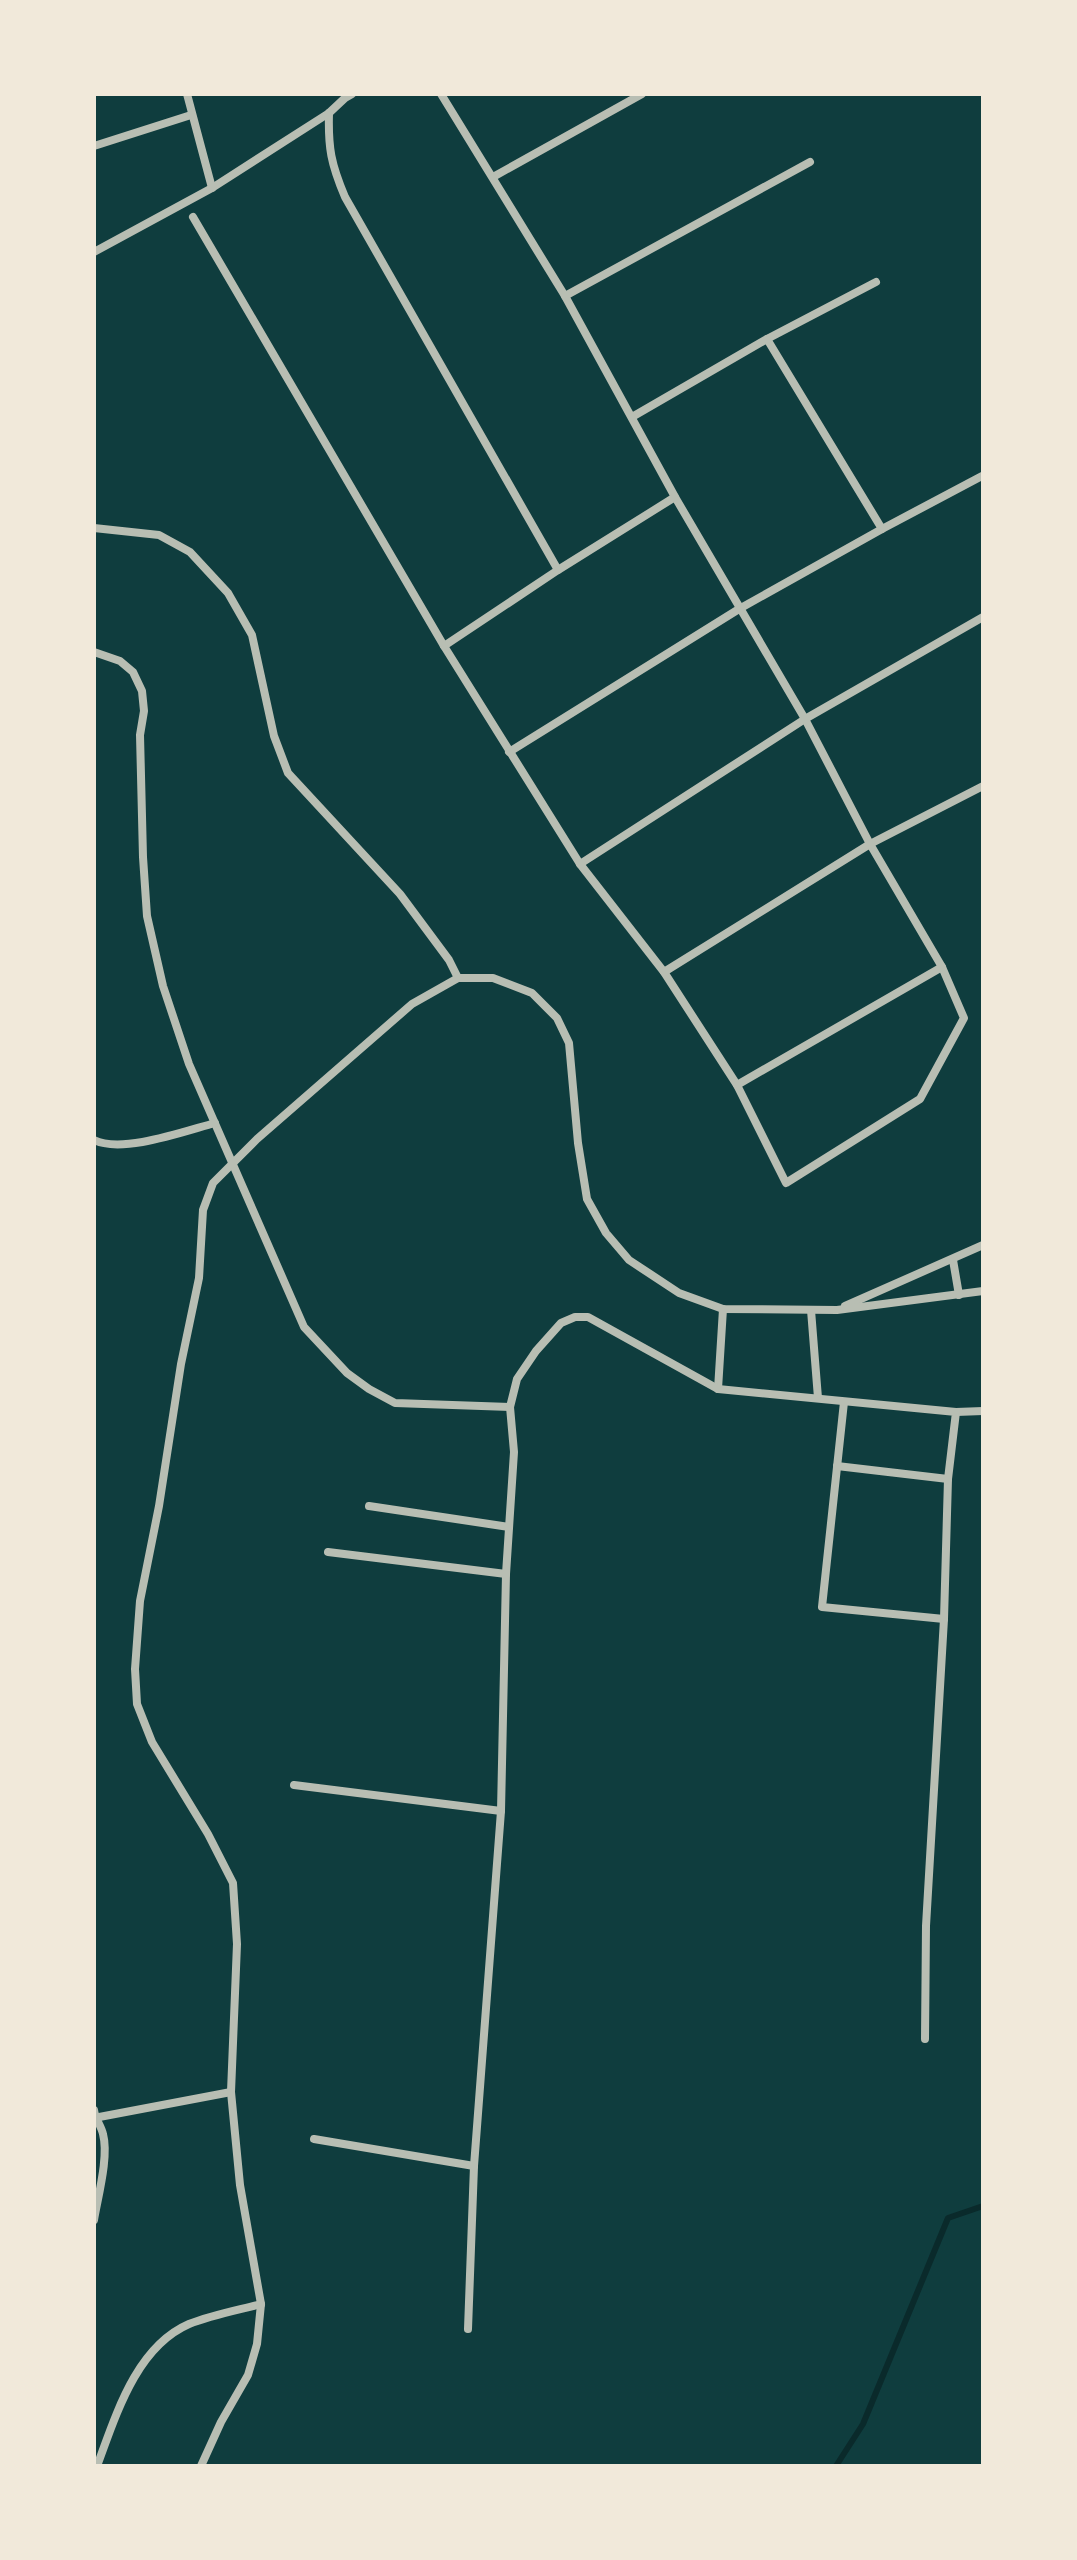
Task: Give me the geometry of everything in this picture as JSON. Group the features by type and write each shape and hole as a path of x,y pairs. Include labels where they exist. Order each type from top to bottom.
{"street":[{"path":"187,94 212,188"},
{"path":"193,217 509,752 580,864 664,972 737,1085 786,1183 920,1099 964,1018 942,967 870,844 805,719 675,497 565,296 441,94"},
{"path":"493,177 642,94"},
{"path":"94,252 212,188 329,113 347,95"},
{"path":"329,113 328,144 333,168 345,197 558,570"},
{"path":"94,146 191,115"},
{"path":"565,296 810,162"},
{"path":"632,417 767,339 876,282"},
{"path":"767,339 882,529"},
{"path":"509,752 739,609 982,476"},
{"path":"444,646 675,497"},
{"path":"94,528 159,535 190,552 228,593 252,635 274,736 288,773 400,894 449,960 458,978"},
{"path":"580,864 805,719 983,617"},
{"path":"94,652 120,661 133,672 142,691 144,711 140,735 147,916 163,986 189,1064 304,1327 347,1373 395,1403 510,1407"},
{"path":"664,972 870,844 983,786"},
{"path":"737,1085 942,967"},
{"path":"201,2466 221,2422 248,2375 257,2344 261,2304 240,2185 231,2092 237,1944 233,1883 208,1834 152,1742 137,1704 135,1669 140,1601 199,1278 203,1210 213,1183 231,1163 412,1004 458,978 493,978 532,993 557,1018 569,1043 578,1143 587,1199 606,1233 629,1260 679,1293 723,1309 837,1310 983,1291"},
{"path":"94,1140 114,1145 215,1123"},
{"path":"837,1310 983,1245"},
{"path":"953,1260 959,1295"},
{"path":"718,1389 723,1309"},
{"path":"811,1310 818,1398"},
{"path":"468,2329 474,2166 501,1811 506,1574 514,1452 510,1407 517,1379 561,1323 575,1317 588,1317 718,1389 956,1412 983,1411"},
{"path":"844,1402 822,1607 944,1619"},
{"path":"925,2039 926,1926 944,1619 948,1479 956,1412"},
{"path":"837,1466 948,1479"},
{"path":"369,1506 509,1527"},
{"path":"328,1552 506,1574"},
{"path":"294,1785 501,1811"},
{"path":"94,2118 231,2092"},
{"path":"94,2110 94,2118 103,2134 104,2150 97,2181 94,2220"},
{"path":"314,2139 474,2166"},
{"path":"97,2466 127,2392 155,2346 189,2324 261,2304"}],"waterway":[{"path":"836,2466 863,2424 948,2218 983,2206"}]}
